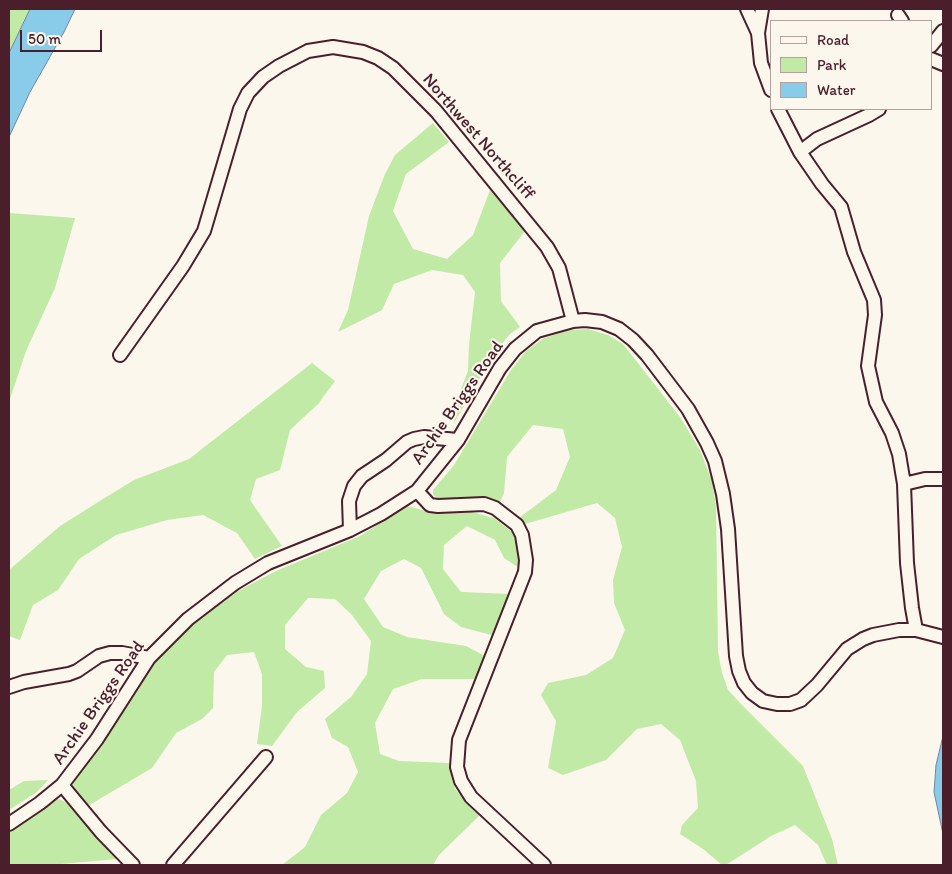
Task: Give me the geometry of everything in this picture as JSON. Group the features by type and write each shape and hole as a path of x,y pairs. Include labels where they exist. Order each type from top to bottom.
{"street":[{"path":"747,9 758,33"},
{"path":"762,9 758,33 761,63 770,87"},
{"path":"932,45 943,31"},
{"name":"Northwest Northcliff","path":"120,355 183,266 204,231 237,118 248,93 263,77 279,66 308,51 333,47 363,52 378,58 393,68 436,110 547,247 559,268 573,321"},
{"path":"779,110 800,152 841,207 854,252 874,300 875,315 868,366 870,382 876,402 892,433 899,454 904,484 907,564 916,630"},
{"path":"800,152 817,139 877,110"},
{"name":"Archie Briggs Road","path":"9,824 62,785 97,739 149,658 188,619 235,583 268,563 350,530 381,514 417,491 458,440 500,368 515,349 537,331 573,321 602,322 619,329 633,340 647,355 683,403 707,443 715,461 724,494 736,656 744,682 752,693 763,700 777,704 790,704 801,700 817,686 832,666 854,644 883,632 916,630 943,637"},
{"path":"350,530 349,501 354,486 362,476 386,460 407,442 414,439 430,437 458,440"},
{"path":"904,484 925,479 943,479"},
{"path":"417,491 430,505 484,504 495,508 517,525 522,535 526,560 525,572 460,740 457,767 461,781 471,797 544,865"},
{"path":"9,687 24,682 69,674 77,671 99,656 110,653 122,653 149,658"},
{"path":"173,865 266,757"},
{"path":"62,785 101,832 133,865"}],"green space":[{"path":"9,9 30,9 9,53"},
{"path":"433,123 449,142 406,174 393,211 413,249 447,259 473,235 490,190 525,231 500,263 501,301 520,327 510,334 495,352 454,423 454,407 468,371 475,292 463,275 432,270 394,284 382,310 338,332 348,310 369,216 385,174 395,155"},
{"path":"9,213 75,218 55,288 26,351 9,402"},
{"path":"588,329 608,335 623,344 680,417 700,450 712,481 716,506 718,652 722,673 728,690 803,766 832,839 838,865 827,865 818,845 795,825 771,836 726,865 722,865 703,849 680,834 682,825 698,808 696,781 680,740 661,724 637,729 606,760 563,775 548,768 556,721 541,695 548,683 586,675 613,658 625,630 614,603 613,580 622,547 615,518 597,503 525,524 519,518 556,490 570,457 563,429 533,425 507,457 504,493 499,505 473,497 450,500 439,499 433,495 433,490 454,465 511,370 526,351 544,338 570,330"},
{"path":"312,363 335,381 318,404 290,430 280,470 256,479 250,500 282,546 255,559 237,533 203,515 167,520 116,535 79,559 58,590 33,605 20,640 9,636 9,570 60,526 103,499 134,480 189,459"},
{"path":"407,506 430,512 472,512 494,518 512,532 519,544 521,569 504,558 495,540 467,526 444,545 443,569 461,592 512,594 495,636 461,627 444,614 421,568 404,559 381,571 364,599 383,627 407,637 466,646 487,657 477,679 422,679 393,689 375,723 380,754 399,761 449,763 455,789 480,815 439,855 433,865 282,865 305,847 321,815 347,793 358,772 348,747 332,738 325,719 351,697 367,674 371,641 352,615 335,599 308,598 285,625 285,649 306,667 324,671 325,688 297,712 272,746 257,744 262,706 262,674 254,652 227,655 214,672 213,708 202,719 176,733 152,768 86,807 75,795 72,786 73,782 102,741 139,682 162,654 198,619 238,591 276,571 360,536"},
{"path":"48,780 37,792 9,810 9,790 24,781"},
{"path":"59,799 67,803 118,859 49,865 9,865 9,833 41,811 53,800"}],"water":[{"path":"30,9 75,9 30,92 9,137 9,53"},
{"path":"943,736 943,834 934,792 936,765"}]}
